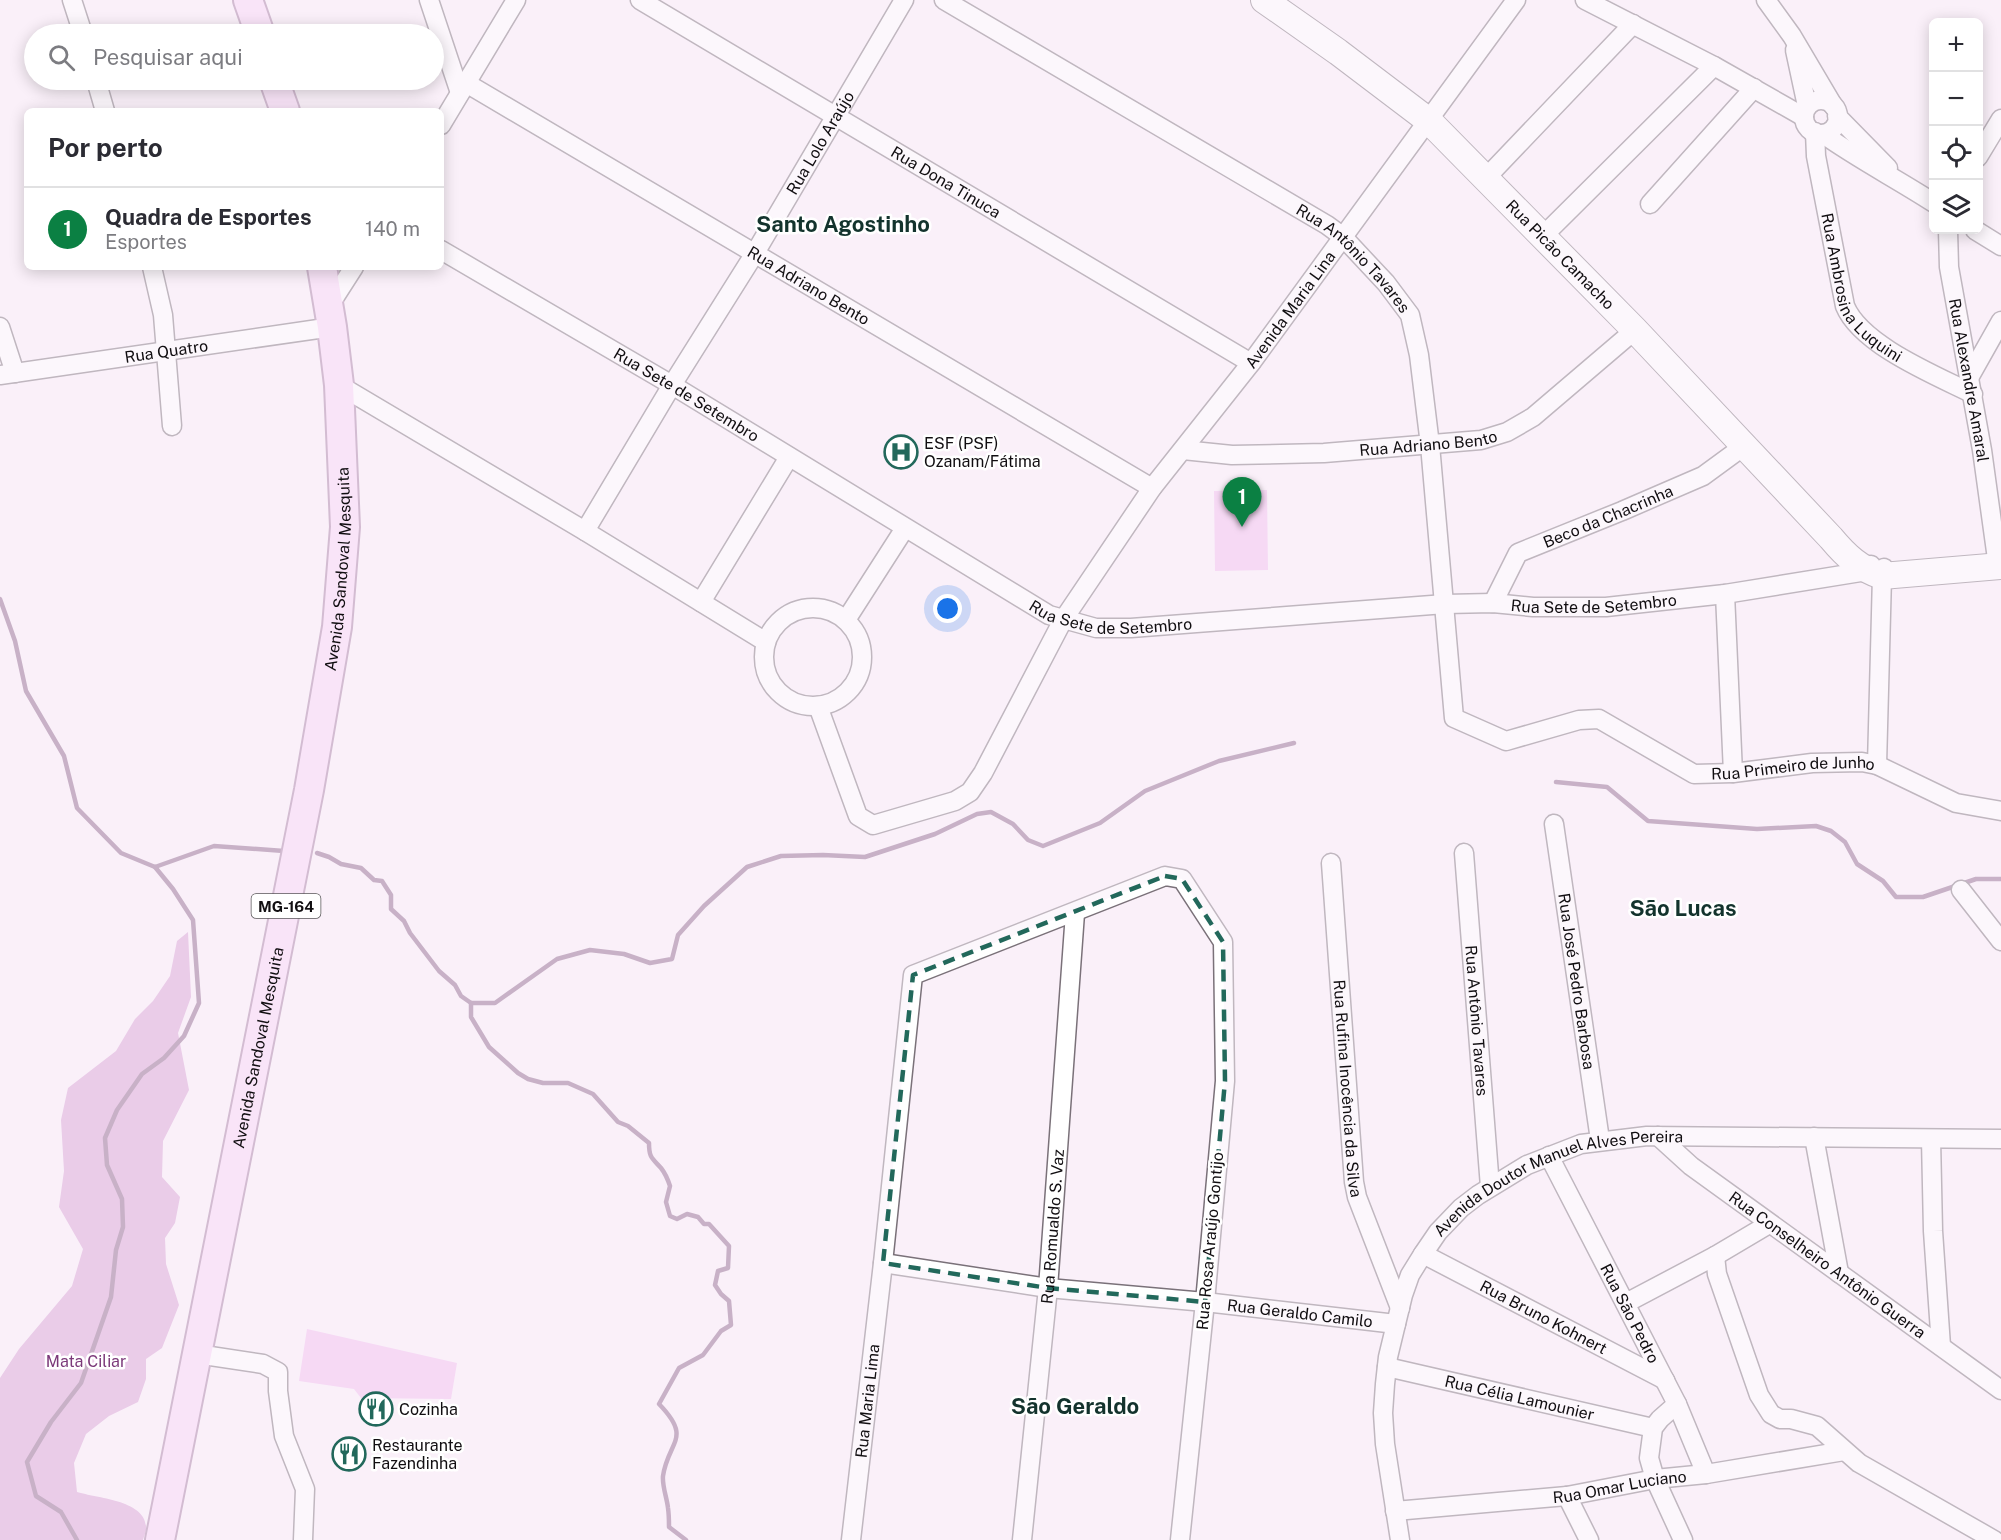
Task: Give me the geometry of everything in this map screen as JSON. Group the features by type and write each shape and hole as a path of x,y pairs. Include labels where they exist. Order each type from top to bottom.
{"main road":[{"path":"248,0 256,24"},
{"path":"278,90 284,108"},
{"name":"Avenida Sandoval Mesquita","path":"160,1540 309,790 338,627 345,527 339,385 331,316 323,270"}],"street":[{"path":"72,0 80,24"},
{"path":"429,0 438,24"},
{"path":"444,120 516,0"},
{"name":"Rua Dona Tinuca","path":"640,0 1251,363"},
{"name":"Rua Lolo Araújo","path":"585,531 672,385 755,253 904,0"},
{"name":"Rua Antônio Tavares","path":"944,0 1327,225 1342,236 1386,283 1410,315 1419,355 1430,446 1454,718"},
{"name":"Rua Picão Camacho","path":"1264,0 1338,52 1429,121 1635,330 1832,538 1844,555 1882,570"},
{"name":"Avenida Maria Lina","path":"818,706 858,816 873,825 955,801 970,792 983,773 1063,620 1152,488 1251,363 1516,0"},
{"path":"1585,0 1805,112"},
{"path":"1608,0 1628,21"},
{"path":"1766,0 1792,36 1836,112 1836,125 1832,129 1819,133"},
{"path":"1485,178 1628,21"},
{"path":"1792,36 1808,128 1929,199"},
{"path":"444,39 463,88"},
{"path":"1542,237 1714,66"},
{"name":"Rua Adriano Bento","path":"463,88 755,253 1152,488"},
{"path":"1650,204 1754,88"},
{"path":"99,90 104,108"},
{"path":"1805,112 1811,102 1823,100 1902,182"},
{"path":"1983,149 2001,118"},
{"name":"Rua Ambrosina Luquini","path":"1819,133 1816,156 1845,306 1849,316 1872,340 1973,394"},
{"name":"Rua Alexandre Amaral","path":"1948,234 1949,267 1970,376 2000,566"},
{"path":"1982,234 2001,246"},
{"name":"Rua Sete de Setembro","path":"444,252 672,385 1049,615 1096,628 1131,628 1445,604 1492,603 1533,607 1606,607 1725,594 1882,570 2000,566"},
{"path":"153,270 163,315 172,426"},
{"path":"331,316 353,270"},
{"name":"Rua Quatro","path":"7,374 167,350 331,316"},
{"path":"1970,376 2001,321"},
{"path":"0,327 7,374"},
{"name":"Rua Adriano Bento","path":"1183,450 1244,454 1324,453 1481,440 1507,432 1533,417 1635,330"},
{"path":"339,385 766,642"},
{"name":"Beco da Chacrinha","path":"1492,603 1518,553 1622,512 1702,476 1744,446"},
{"path":"701,602 789,458"},
{"path":"846,620 905,528"},
{"path":"1876,765 1882,570"},
{"path":"1725,594 1733,773"},
{"path":"816,608 832,611 846,620 856,632 862,648 862,664 857,680 847,693 834,702 818,706 802,705 787,699 774,688 766,674 763,658 766,642 773,628 785,616 800,610 816,608"},
{"name":"Rua Primeiro de Junho","path":"1454,718 1506,741 1579,720 1599,718 1694,774 1862,762 1876,765 1956,803 2001,811"},
{"name":"Rua José Pedro Barbosa","path":"1554,824 1600,1140"},
{"name":"Rua Antônio Tavares","path":"1464,852 1490,1187"},
{"name":"Rua Rufina Inocência da Silva","path":"1331,863 1354,1182 1357,1197 1398,1316"},
{"name":"Rua Rosa Araújo Gontijo","path":"1075,913 1165,876 1182,879 1224,942 1225,1081 1180,1540"},
{"path":"1961,890 2001,941"},
{"name":"Rua Maria Lima","path":"851,1540 913,975 1075,913"},
{"name":"Rua Romualdo S. Vaz","path":"1022,1540 1048,1288 1075,913"},
{"name":"Avenida Doutor Manuel Alves Pereira","path":"1400,1540 1383,1413 1387,1367 1398,1316 1410,1275 1438,1232 1490,1187 1527,1165 1581,1144 1600,1140 1658,1136 2001,1139"},
{"name":"Rua Conselheiro Antônio Guerra","path":"1658,1136 1691,1166 1769,1224 2001,1390"},
{"path":"1814,1137 1839,1273"},
{"path":"1931,1139 1932,1219 1941,1346"},
{"name":"Rua São Pedro","path":"1549,1156 1677,1404 1706,1474"},
{"path":"1626,1303 1715,1256 1769,1224"},
{"name":"Rua Bruno Kohnert","path":"1423,1254 1665,1380"},
{"path":"1715,1256 1717,1274 1764,1405 1771,1414 1780,1419 1791,1419 1817,1426 1859,1463 1995,1540 2001,1526"},
{"name":"Rua Geraldo Camilo","path":"883,1263 1048,1288 1398,1316"},
{"path":"197,1354 263,1364 278,1372 280,1414 285,1436 305,1489 303,1540"},
{"name":"Rua Célia Lamounier","path":"1387,1367 1653,1428"},
{"path":"1677,1404 1653,1428 1649,1458 1655,1479 1683,1540"},
{"name":"Rua Omar Luciano","path":"1395,1510 1567,1496 1655,1479 1706,1474 1844,1451"},
{"path":"1567,1496 1589,1540"}],"highlighted area":[{"path":"1165,876 1182,879 1223,942 1225,1081 1205,1302 1048,1288 883,1263 913,975"}],"shaded area":[{"path":"1267,490 1268,570 1215,571 1214,491"},
{"path":"307,1329 457,1363 451,1399 361,1398 354,1389 299,1381"}],"green space":[{"name":"Mata Ciliar","path":"188,932 191,997 178,1033 189,1090 163,1141 162,1177 180,1197 175,1223 165,1238 166,1264 179,1305 162,1348 146,1359 146,1379 138,1402 109,1416 86,1434 74,1463 77,1492 118,1501 137,1511 143,1517 146,1526 143,1540 0,1540 0,1378 19,1349 72,1286 83,1249 59,1207 64,1171 61,1120 68,1088 116,1051 135,1019 153,1001 170,976 177,941"}],"waterway":[{"path":"0,599 15,641 26,691 64,756 77,808 121,853 155,867 214,846 284,851"},
{"path":"471,1003 495,1003 557,959 590,950 624,954 650,963 672,959 678,935 704,906 747,867 781,856 865,857 935,834 977,814 991,812 1013,824 1028,840 1043,846 1100,823 1145,791 1219,761 1294,743"},
{"path":"1556,782 1607,787 1648,821 1757,829 1816,826 1831,831 1845,842 1857,864 1883,881 1896,897 1923,897 1976,879 2001,879"},
{"path":"317,853 341,864 361,868 374,880 382,881 391,895 391,909 404,921 410,933 439,971 455,985 461,996 471,1003"},
{"path":"77,1540 61,1512 36,1496 27,1462 51,1422 81,1383 111,1297 116,1250 123,1227 122,1199 107,1165 105,1138 117,1110 142,1074 164,1058 184,1036 199,1003 193,920 173,889 155,867"},
{"path":"471,1003 471,1017 489,1047 518,1073 528,1079 543,1083 568,1083 593,1094 618,1122 628,1126 649,1143 652,1157 664,1172 670,1186 666,1202 670,1216 677,1219 687,1214 698,1217 704,1224 709,1224 729,1246 728,1268 718,1271 715,1285 729,1301 731,1325 721,1331 703,1355 679,1368 659,1404 675,1425 677,1433 663,1476 669,1527 686,1540"}],"place":[{"name":"ESF (PSF) Ozanam/Fátima","path":"901,452"},
{"name":"Quadra de Esportes","path":"1242,527"},
{"name":"Cozinha","path":"376,1409"},
{"name":"Restaurante Fazendinha","path":"349,1454"}],"district":[{"name":"Santo Agostinho","path":"843,224"},
{"name":"São Lucas","path":"1683,908"},
{"name":"São Geraldo","path":"1075,1406"}]}
